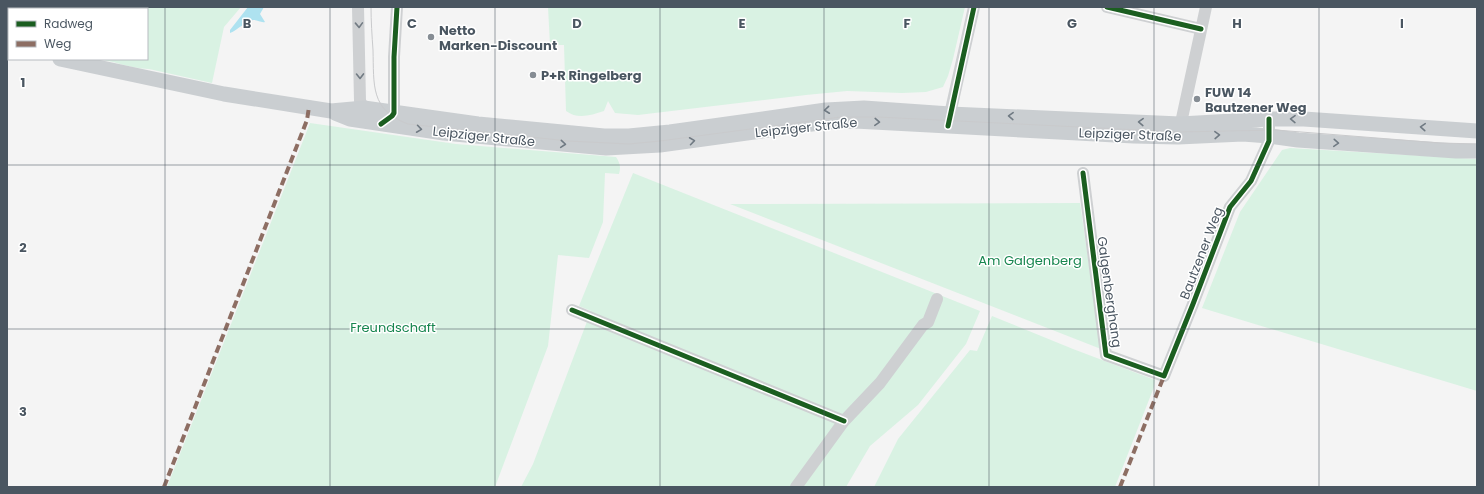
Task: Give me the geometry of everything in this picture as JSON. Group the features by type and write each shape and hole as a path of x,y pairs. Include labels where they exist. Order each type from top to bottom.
{"main road":[{"name":"Leipziger Straße","path":"65,60 224,94 330,111 350,119 444,133 606,148 660,145 826,122 949,120 1179,130 1269,136 1298,140 1456,151 1477,151"},
{"name":"Leipziger Straße","path":"330,111 364,108 494,126 604,136 670,132 826,110 856,108 949,120"},
{"name":"Leipziger Straße","path":"1179,130 1269,119 1371,123 1477,131"}],"street":[{"path":"358,7 360,101 376,123 392,116 394,113 394,57 397,7"},
{"path":"949,120 974,7"},
{"path":"1107,7 1201,29"},
{"path":"1179,130 1206,7"},
{"name":"Bautzener Weg","path":"1164,376 1194,304 1230,207 1251,181 1268,141 1269,119"},
{"name":"Galgenberghang","path":"1083,174 1106,355 1164,376"},
{"path":"796,487 844,421 880,382 923,325 928,322 937,299"},
{"path":"572,310 844,421"}],"green space":[{"path":"241,7 224,27 212,83 102,60 148,60 148,8 37,8"},
{"path":"548,7 965,7 953,59 943,87 926,92 902,93 847,91 638,115 615,113 608,101 604,111 580,116 566,111 564,45 550,45"},
{"name":"Freundschaft","path":"310,123 456,144 616,157 620,167 619,174 605,173 603,222 589,258 558,255 548,346 495,487 167,487"},
{"path":"1290,148 1477,159 1477,391 1202,308 1240,212 1282,150"},
{"path":"633,173 980,311 966,344 918,405 870,446 846,487 521,487 533,464 591,311 579,306"},
{"name":"Am Galgenberg","path":"1080,203 1101,349 730,204"},
{"path":"992,316 1155,380 1154,387 1115,487 874,487 898,439 970,350 977,351"}],"water":[{"path":"248,7 264,7 260,14 265,22 253,20 230,33 230,30"}],"tram line":[{"path":"371,7 374,85 377,95 380,104 387,111 396,118 408,124 568,141 629,144 841,117 878,117 1179,132 1276,130 1440,143 1477,144"}],"marked path":[{"path":"164,487 307,120 309,107"},
{"path":"1120,487 1164,376"}],"cycle path":[{"path":"381,124 394,113 394,57 397,7"},
{"path":"948,126 974,7"},
{"path":"1107,7 1201,29"},
{"path":"1083,173 1106,355 1164,376 1230,207 1251,181 1269,141 1269,119"},
{"path":"572,310 844,421"}],"place":[{"name":"Netto Marken-Discount","path":"431,37"},
{"name":"P+R Ringelberg","path":"533,75"},
{"name":"FUW 14 Bautzener Weg","path":"1197,99"}]}
